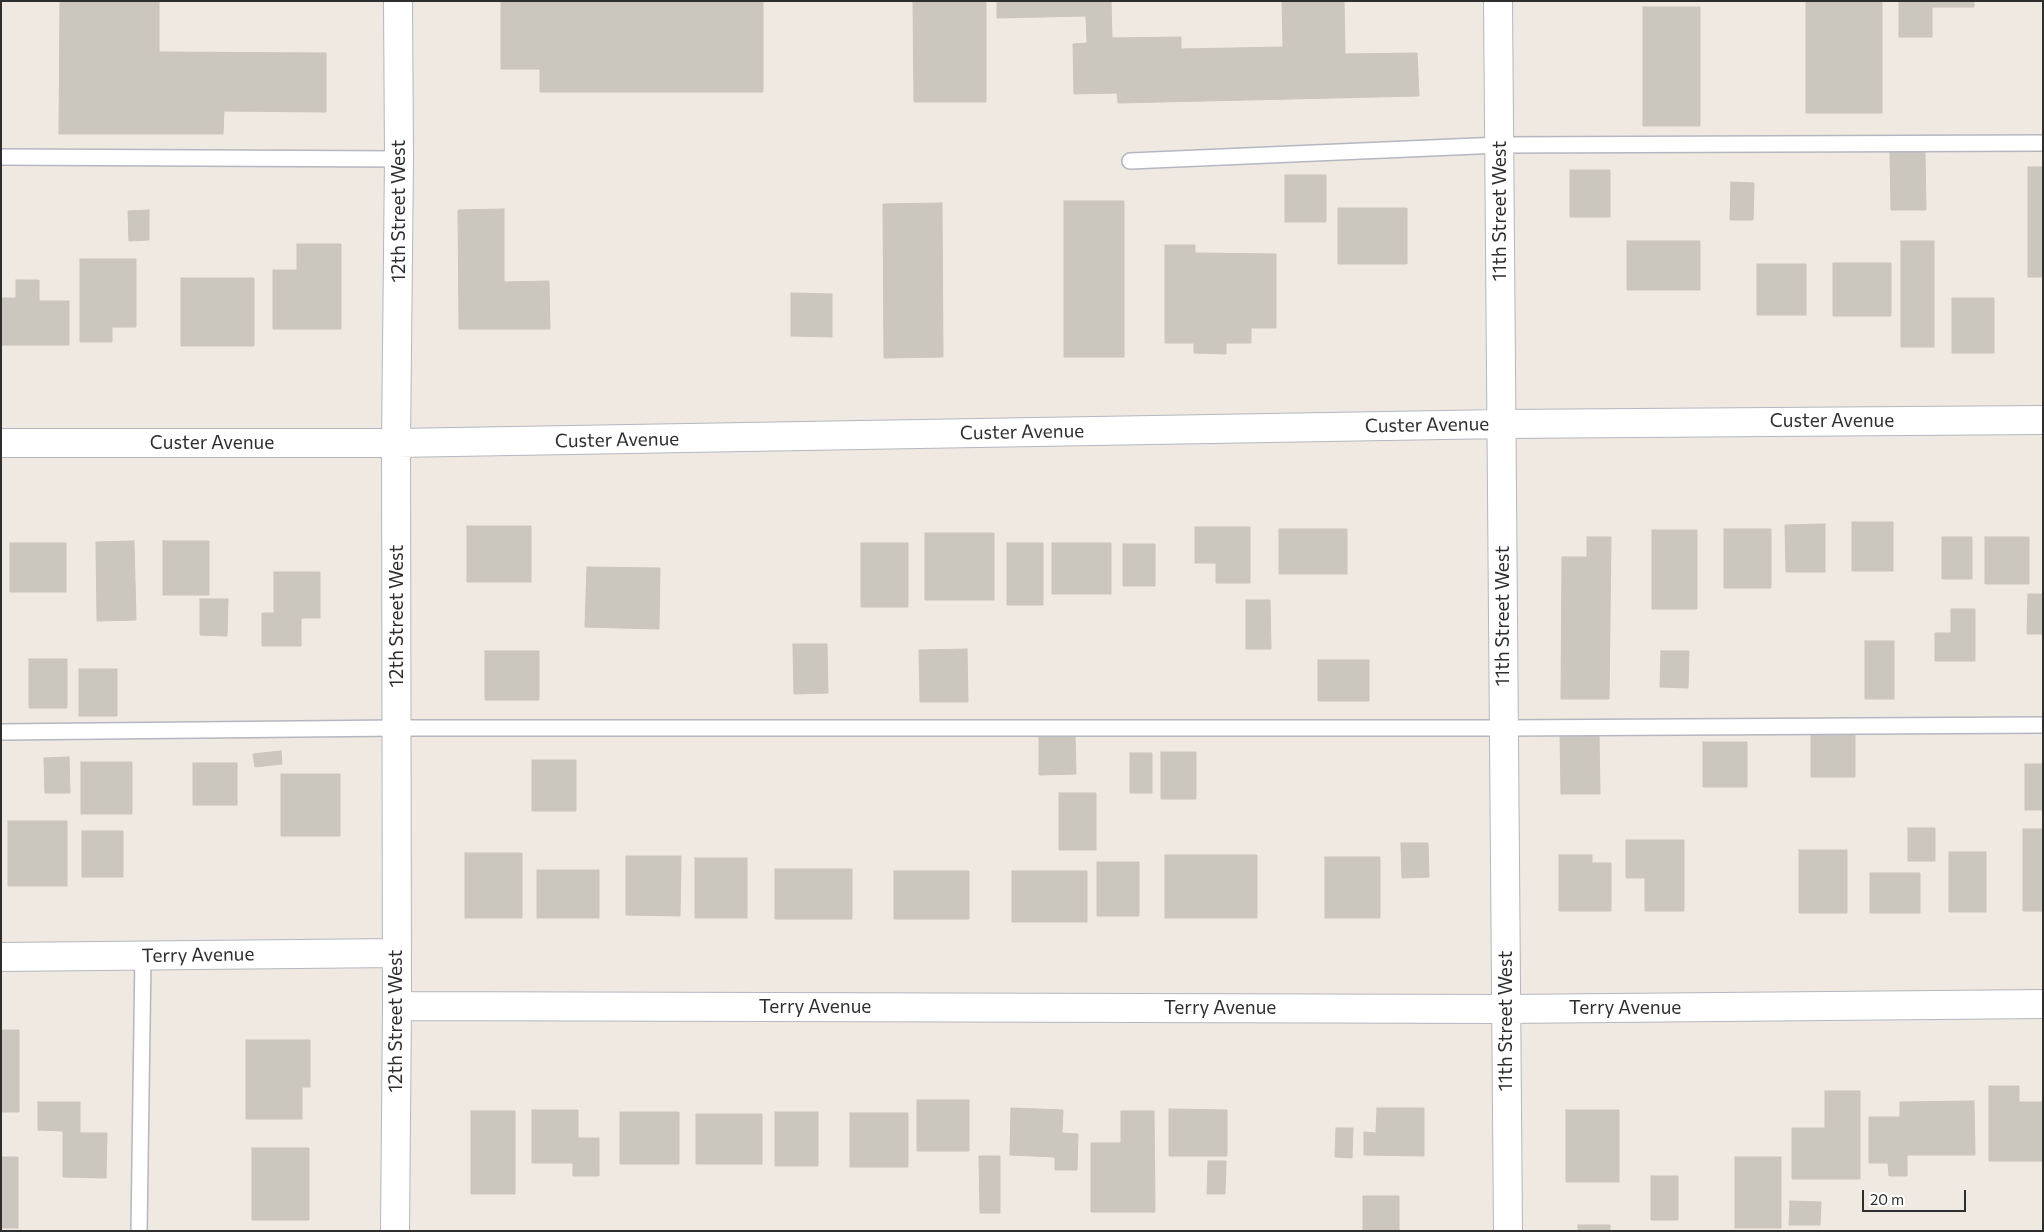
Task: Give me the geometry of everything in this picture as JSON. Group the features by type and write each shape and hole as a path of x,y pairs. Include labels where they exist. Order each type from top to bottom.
{"street":[{"name":"12th Street West","path":"395,1231 398,1"},
{"name":"11th Street West","path":"1498,1 1508,1231"},
{"name":"Custer Avenue","path":"1,443 396,443 1502,424 2043,420"},
{"name":"Terry Avenue","path":"1,958 396,953"},
{"name":"Terry Avenue","path":"397,1006 1506,1009 2043,1004"}],"lane":[{"path":"1130,161 1500,145 2043,143"},
{"path":"1,157 399,159"},
{"path":"1,732 397,728 1504,728 2043,724"},
{"path":"139,1231 143,956"}],"building":[{"path":"60,1 159,1 159,52 326,53 326,112 224,111 223,134 59,134"},
{"path":"501,1 763,1 763,92 540,92 540,69 501,69"},
{"path":"913,1 986,1 986,102 914,102"},
{"path":"997,1 1111,1 1112,38 1181,37 1181,49 1283,47 1282,1 1344,1 1345,54 1417,53 1419,96 1118,103 1117,93 1074,94 1073,44 1087,43 1086,16 997,18"},
{"path":"1899,1 1974,1 1974,7 1932,7 1932,37 1899,37"},
{"path":"1806,2 1882,2 1882,113 1806,113"},
{"path":"1643,7 1700,7 1700,126 1643,126"},
{"path":"1890,152 1925,152 1926,210 1891,210"},
{"path":"2028,167 2043,167 2043,277 2028,277"},
{"path":"1570,170 1610,170 1610,217 1570,217"},
{"path":"1285,175 1326,175 1326,222 1285,222"},
{"path":"1731,182 1754,183 1753,220 1730,220"},
{"path":"1064,201 1124,201 1124,357 1064,357"},
{"path":"942,203 943,357 884,358 883,204"},
{"path":"1338,208 1407,208 1407,264 1338,264"},
{"path":"504,209 504,282 549,281 550,329 459,329 458,210"},
{"path":"149,210 149,240 129,241 128,211"},
{"path":"1627,241 1700,241 1700,290 1627,290"},
{"path":"1901,241 1934,241 1934,347 1901,347"},
{"path":"297,244 341,244 341,329 273,329 273,270 297,270"},
{"path":"1165,245 1195,245 1195,253 1276,254 1276,328 1251,328 1251,343 1226,343 1226,354 1194,353 1194,343 1165,343"},
{"path":"80,259 136,259 136,327 112,327 112,342 80,342"},
{"path":"1833,263 1891,263 1891,316 1833,316"},
{"path":"1757,264 1806,264 1806,315 1757,315"},
{"path":"181,278 254,278 254,346 181,346"},
{"path":"16,280 39,280 39,301 69,301 69,345 1,345 1,298 16,298"},
{"path":"791,293 832,294 832,337 791,336"},
{"path":"1952,298 1994,298 1994,353 1952,353"},
{"path":"1852,522 1893,522 1893,571 1852,571"},
{"path":"1825,524 1825,572 1786,572 1785,525"},
{"path":"467,526 531,526 531,582 467,582"},
{"path":"1195,527 1250,527 1250,583 1216,583 1216,563 1195,563"},
{"path":"1279,529 1347,529 1347,574 1279,574"},
{"path":"1724,529 1771,529 1771,588 1724,588"},
{"path":"1652,530 1697,530 1697,609 1652,609"},
{"path":"925,533 994,533 994,600 925,600"},
{"path":"1587,537 1611,537 1609,699 1561,699 1562,557 1587,557"},
{"path":"1942,537 1972,537 1972,579 1942,579"},
{"path":"1985,537 2029,537 2029,584 1985,584"},
{"path":"134,541 136,620 97,621 96,542"},
{"path":"163,541 209,541 209,595 163,595"},
{"path":"10,543 66,543 66,592 10,592"},
{"path":"861,543 908,543 908,607 861,607"},
{"path":"1007,543 1043,543 1043,605 1007,605"},
{"path":"1052,543 1111,543 1111,594 1052,594"},
{"path":"1123,544 1155,544 1155,586 1123,586"},
{"path":"587,567 660,568 659,629 585,627"},
{"path":"274,572 320,572 320,618 301,618 301,646 262,646 262,613 274,613"},
{"path":"2028,594 2043,594 2043,634 2027,634"},
{"path":"200,599 228,599 227,636 200,635"},
{"path":"1246,600 1270,600 1271,649 1246,649"},
{"path":"1951,609 1975,609 1975,661 1935,661 1935,633 1951,633"},
{"path":"1865,641 1894,641 1894,699 1865,699"},
{"path":"793,644 827,644 828,693 794,694"},
{"path":"967,649 968,702 920,702 919,650"},
{"path":"485,651 539,651 539,700 485,700"},
{"path":"1661,651 1689,651 1688,688 1660,687"},
{"path":"29,659 67,659 67,708 29,708"},
{"path":"1318,660 1369,660 1369,701 1318,701"},
{"path":"79,669 117,669 117,716 79,716"},
{"path":"1560,733 1599,733 1600,794 1561,794"},
{"path":"1811,734 1855,734 1855,777 1811,777"},
{"path":"1039,736 1075,736 1076,774 1039,775"},
{"path":"1703,742 1747,742 1747,787 1703,787"},
{"path":"281,751 282,764 255,767 253,754"},
{"path":"1161,752 1196,752 1196,799 1161,799"},
{"path":"1130,753 1152,753 1152,793 1130,793"},
{"path":"69,757 70,793 45,793 44,758"},
{"path":"532,760 576,760 576,811 532,811"},
{"path":"81,762 132,762 132,814 81,814"},
{"path":"193,763 237,763 237,805 193,805"},
{"path":"2025,764 2043,764 2043,810 2025,810"},
{"path":"281,774 340,774 340,836 281,836"},
{"path":"1059,793 1096,793 1096,850 1059,850"},
{"path":"8,821 67,821 67,886 8,886"},
{"path":"1908,828 1935,828 1935,861 1908,861"},
{"path":"2023,829 2043,829 2043,911 2023,911"},
{"path":"82,831 123,831 123,877 82,877"},
{"path":"1626,840 1684,840 1684,911 1645,911 1645,878 1626,878"},
{"path":"1401,843 1428,843 1429,877 1402,878"},
{"path":"1799,850 1847,850 1847,913 1799,913"},
{"path":"1949,852 1986,852 1986,912 1949,912"},
{"path":"465,853 522,853 522,918 465,918"},
{"path":"1165,855 1257,855 1257,918 1165,918"},
{"path":"1559,855 1592,855 1592,863 1611,863 1611,911 1559,911"},
{"path":"626,856 681,856 680,916 626,915"},
{"path":"1325,857 1380,857 1380,918 1325,918"},
{"path":"695,858 747,858 747,918 695,918"},
{"path":"1097,862 1139,862 1139,916 1097,916"},
{"path":"775,869 852,869 852,919 775,919"},
{"path":"537,870 599,870 599,918 537,918"},
{"path":"894,871 969,871 969,919 894,919"},
{"path":"1012,871 1087,871 1087,922 1012,922"},
{"path":"1870,873 1920,873 1920,913 1870,913"},
{"path":"1,1030 19,1030 19,1112 1,1112"},
{"path":"246,1040 310,1040 310,1087 302,1087 302,1119 246,1119"},
{"path":"1989,1086 2019,1086 2019,1102 2043,1102 2043,1161 1989,1161"},
{"path":"1825,1091 1860,1091 1860,1179 1792,1179 1792,1128 1825,1128"},
{"path":"917,1100 969,1100 969,1151 917,1151"},
{"path":"1974,1101 1975,1155 1907,1155 1907,1176 1889,1176 1888,1163 1869,1163 1869,1117 1900,1117 1900,1102"},
{"path":"38,1102 80,1102 80,1133 107,1133 106,1178 63,1177 63,1131 38,1130"},
{"path":"1011,1108 1063,1110 1062,1133 1078,1134 1077,1170 1055,1170 1055,1157 1010,1155"},
{"path":"1377,1108 1424,1108 1424,1156 1364,1155 1364,1132 1376,1133"},
{"path":"1169,1109 1227,1110 1227,1156 1169,1156"},
{"path":"532,1110 578,1110 578,1138 599,1138 599,1176 573,1176 573,1163 532,1163"},
{"path":"1566,1110 1619,1110 1619,1182 1566,1182"},
{"path":"471,1111 515,1111 515,1194 471,1194"},
{"path":"1121,1111 1154,1111 1155,1212 1091,1212 1091,1143 1121,1143"},
{"path":"620,1112 679,1112 679,1164 620,1164"},
{"path":"775,1112 818,1112 818,1166 775,1166"},
{"path":"850,1113 908,1113 908,1167 850,1167"},
{"path":"696,1114 762,1114 762,1164 696,1164"},
{"path":"1336,1128 1353,1128 1352,1158 1335,1157"},
{"path":"252,1148 309,1148 309,1220 252,1220"},
{"path":"979,1156 1000,1156 1000,1213 980,1213"},
{"path":"1,1157 18,1157 18,1228 1,1228"},
{"path":"1735,1157 1781,1157 1781,1228 1735,1228"},
{"path":"1208,1161 1226,1161 1225,1194 1207,1194"},
{"path":"1651,1176 1678,1176 1678,1220 1651,1220"},
{"path":"1363,1196 1399,1196 1399,1231 1363,1231"},
{"path":"1790,1201 1821,1202 1820,1225 1789,1225"},
{"path":"1578,1225 1610,1225 1610,1231 1578,1231"}]}
